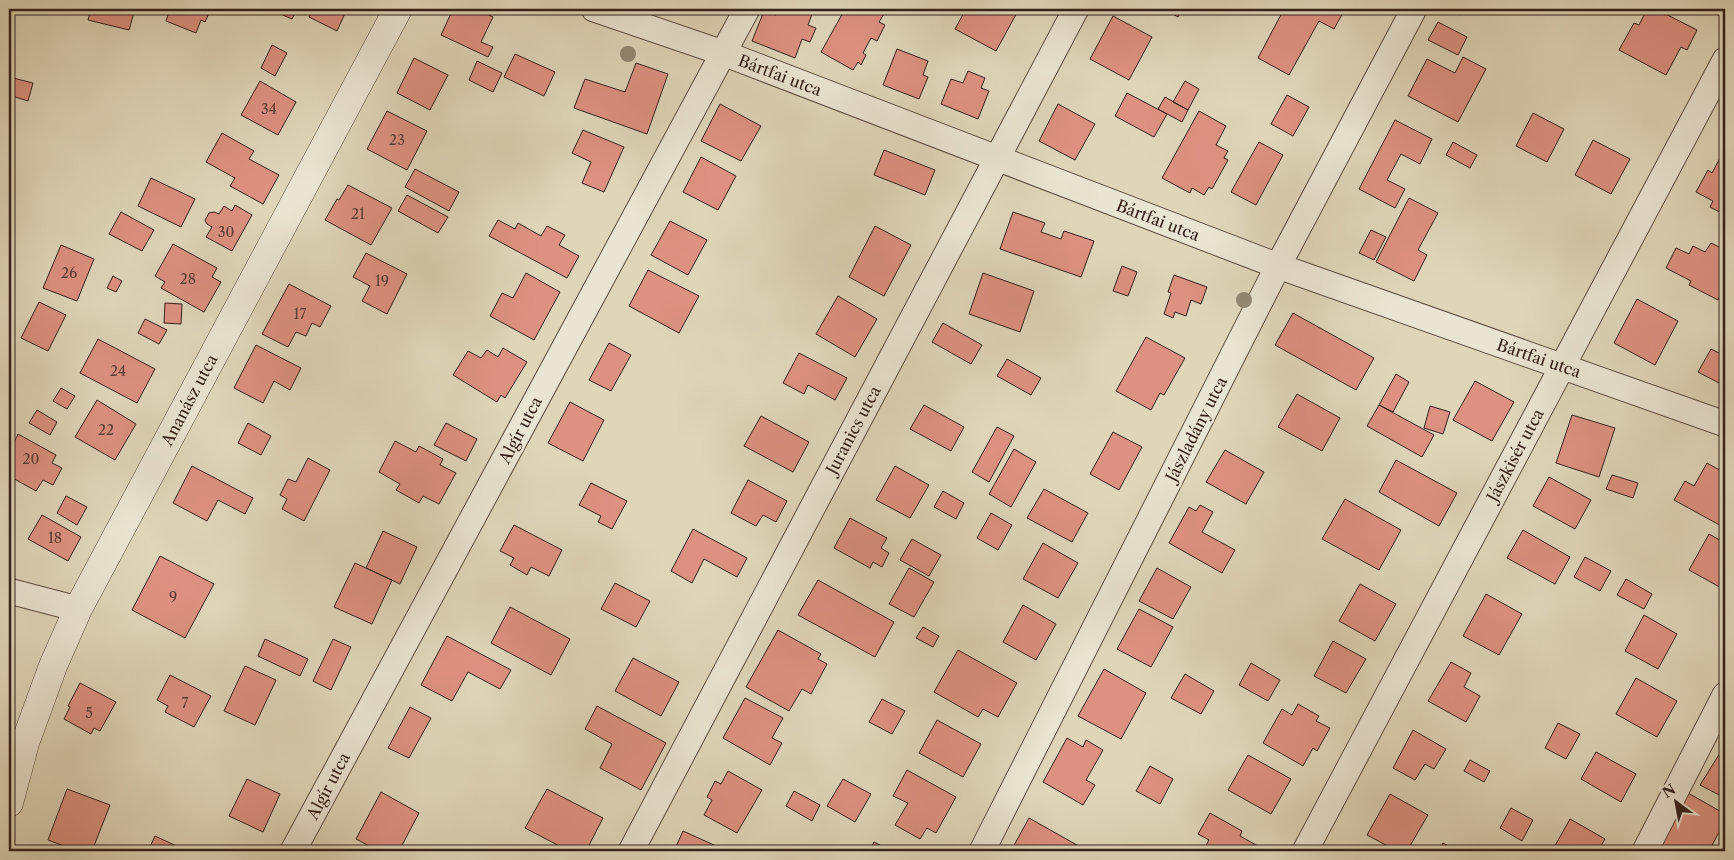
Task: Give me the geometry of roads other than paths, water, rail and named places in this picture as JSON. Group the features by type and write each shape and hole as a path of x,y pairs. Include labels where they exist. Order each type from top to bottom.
{"street":[{"name":"Ananász utca","path":"9,803 25,743 53,666 78,609 398,9"},
{"name":"Bártfai utca","path":"594,9 723,54 1278,266 1725,424"},
{"name":"Algír utca","path":"293,851 747,9"},
{"name":"Juranics utca","path":"631,851 1076,9"},
{"name":"Jászladány utca","path":"982,851 1278,266 1414,9"},
{"name":"Jászkisér utca","path":"1305,851 1725,60"},
{"path":"9,591 78,609"},
{"path":"1645,851 1725,695"}]}
